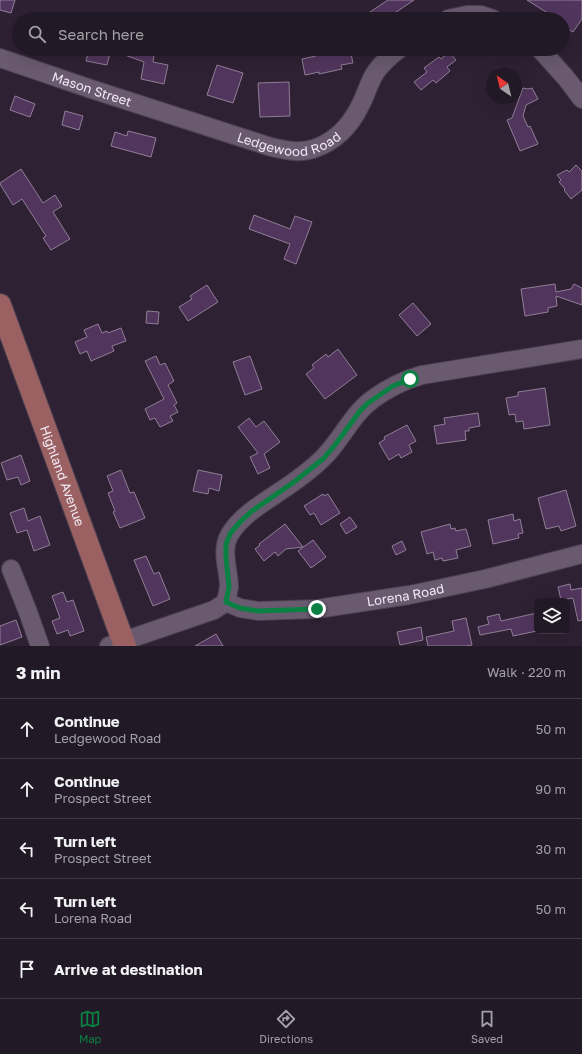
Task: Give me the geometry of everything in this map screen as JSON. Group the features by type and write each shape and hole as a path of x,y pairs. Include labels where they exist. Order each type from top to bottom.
{"main road":[{"name":"Highland Avenue","path":"0,305 119,644"}],"street":[{"name":"Ledgewood Road","path":"183,118 279,149 303,151 322,146 340,134 352,120 362,103 375,73 390,56"},
{"path":"546,56 582,99"},
{"name":"Mason Street","path":"0,58 183,118"},
{"path":"119,644 214,610 226,602 229,587 226,544 230,534 252,511 294,482 318,463 330,451 360,411 368,403 393,386 422,375 582,349"},
{"name":"Lorena Road","path":"226,602 240,608 258,611 317,609 438,589 485,579 582,554"},
{"path":"11,569 40,646"}],"building":[{"path":"0,0 15,0 11,13 0,10"},
{"path":"388,0 414,0 396,12 370,12"},
{"path":"527,0 582,0 582,19 573,32 570,30 570,12 546,12"},
{"path":"87,56 109,56 107,65 86,61"},
{"path":"128,56 154,56 153,62 168,65 164,84 141,79 144,62"},
{"path":"316,56 352,56 353,63 341,65 342,69 319,74 319,72 305,75 302,59"},
{"path":"444,56 452,56 456,60 447,67 450,71 436,83 433,80 421,90 414,82 427,72 424,68 439,57 441,59"},
{"path":"217,65 243,73 233,103 207,95"},
{"path":"289,82 290,116 260,117 258,83"},
{"path":"523,88 532,88 538,99 526,105 523,116 528,127 530,126 538,144 520,151 507,120 512,118 517,104 522,104"},
{"path":"15,96 35,104 30,117 10,110"},
{"path":"65,111 83,116 79,130 62,125"},
{"path":"128,131 156,138 151,157 111,146 115,132 127,136"},
{"path":"576,165 582,171 582,190 571,199 559,182 561,180 557,175 567,170 569,172"},
{"path":"21,169 43,203 55,195 62,206 53,212 70,239 51,250 43,238 46,236 22,199 13,205 0,184"},
{"path":"254,215 290,229 295,216 312,222 296,264 284,259 290,244 249,229"},
{"path":"555,284 556,292 571,289 574,284 582,288 582,305 556,296 557,306 548,308 548,312 525,316 521,289"},
{"path":"207,285 218,302 188,321 179,307 192,299 190,296"},
{"path":"413,303 431,324 417,336 399,315"},
{"path":"147,311 159,312 158,324 146,323"},
{"path":"98,324 102,333 107,331 108,333 121,328 126,341 112,346 114,351 91,361 87,351 80,354 75,342 87,337 84,330"},
{"path":"338,349 357,375 325,399 306,374 314,368 312,365 326,354 328,357"},
{"path":"156,356 160,365 165,363 174,381 168,385 177,403 174,405 178,412 170,416 173,421 160,427 155,418 150,420 145,409 164,399 145,361"},
{"path":"250,356 262,389 245,395 233,362"},
{"path":"545,388 550,425 524,429 523,421 516,422 515,414 509,415 506,398 518,396 518,392"},
{"path":"478,413 480,426 469,428 469,431 465,431 466,440 437,444 434,426 445,424 444,418"},
{"path":"249,418 256,427 264,421 280,442 264,454 270,468 258,474 250,457 258,453 238,427"},
{"path":"407,425 416,441 409,445 412,452 401,458 399,454 389,460 379,443 385,439 384,437"},
{"path":"21,455 30,481 21,485 18,477 7,480 1,463"},
{"path":"121,470 130,493 134,492 145,518 120,528 113,512 115,511 108,493 113,491 107,476"},
{"path":"198,470 222,475 219,491 209,488 208,494 193,491"},
{"path":"566,490 576,526 561,531 559,526 546,529 538,498"},
{"path":"323,494 324,496 328,494 340,513 321,525 314,513 310,515 304,506"},
{"path":"24,508 28,521 40,516 50,545 34,551 27,530 17,533 10,513"},
{"path":"513,514 514,521 520,519 523,533 518,534 519,538 493,544 488,520"},
{"path":"350,517 357,527 346,534 340,524"},
{"path":"285,524 303,547 286,549 278,556 275,552 264,561 255,549 260,545 259,544"},
{"path":"450,524 451,529 455,528 456,531 466,529 471,546 456,550 458,558 443,561 442,558 435,560 433,552 427,554 421,532"},
{"path":"313,540 326,557 311,568 298,551"},
{"path":"402,541 406,550 396,555 392,546"},
{"path":"146,556 154,574 159,572 170,599 153,606 134,560"},
{"path":"570,584 571,590 582,588 582,620 578,621 573,598 561,598 558,587"},
{"path":"63,592 67,602 73,600 84,631 70,636 68,630 57,634 52,621 60,618 52,596"},
{"path":"499,614 501,621 534,614 534,632 513,636 511,629 480,635 478,627 489,624 487,617"},
{"path":"466,618 472,645 428,646 426,637 454,631 452,621"},
{"path":"16,620 22,637 0,645 0,626"},
{"path":"421,627 423,640 400,645 397,632"},
{"path":"216,634 223,646 195,646"}],"route":[{"path":"317,609 264,612 240,608 226,602 229,587 226,544 230,534 245,517 294,482 324,458 360,411 368,403 393,386 410,379"}]}
